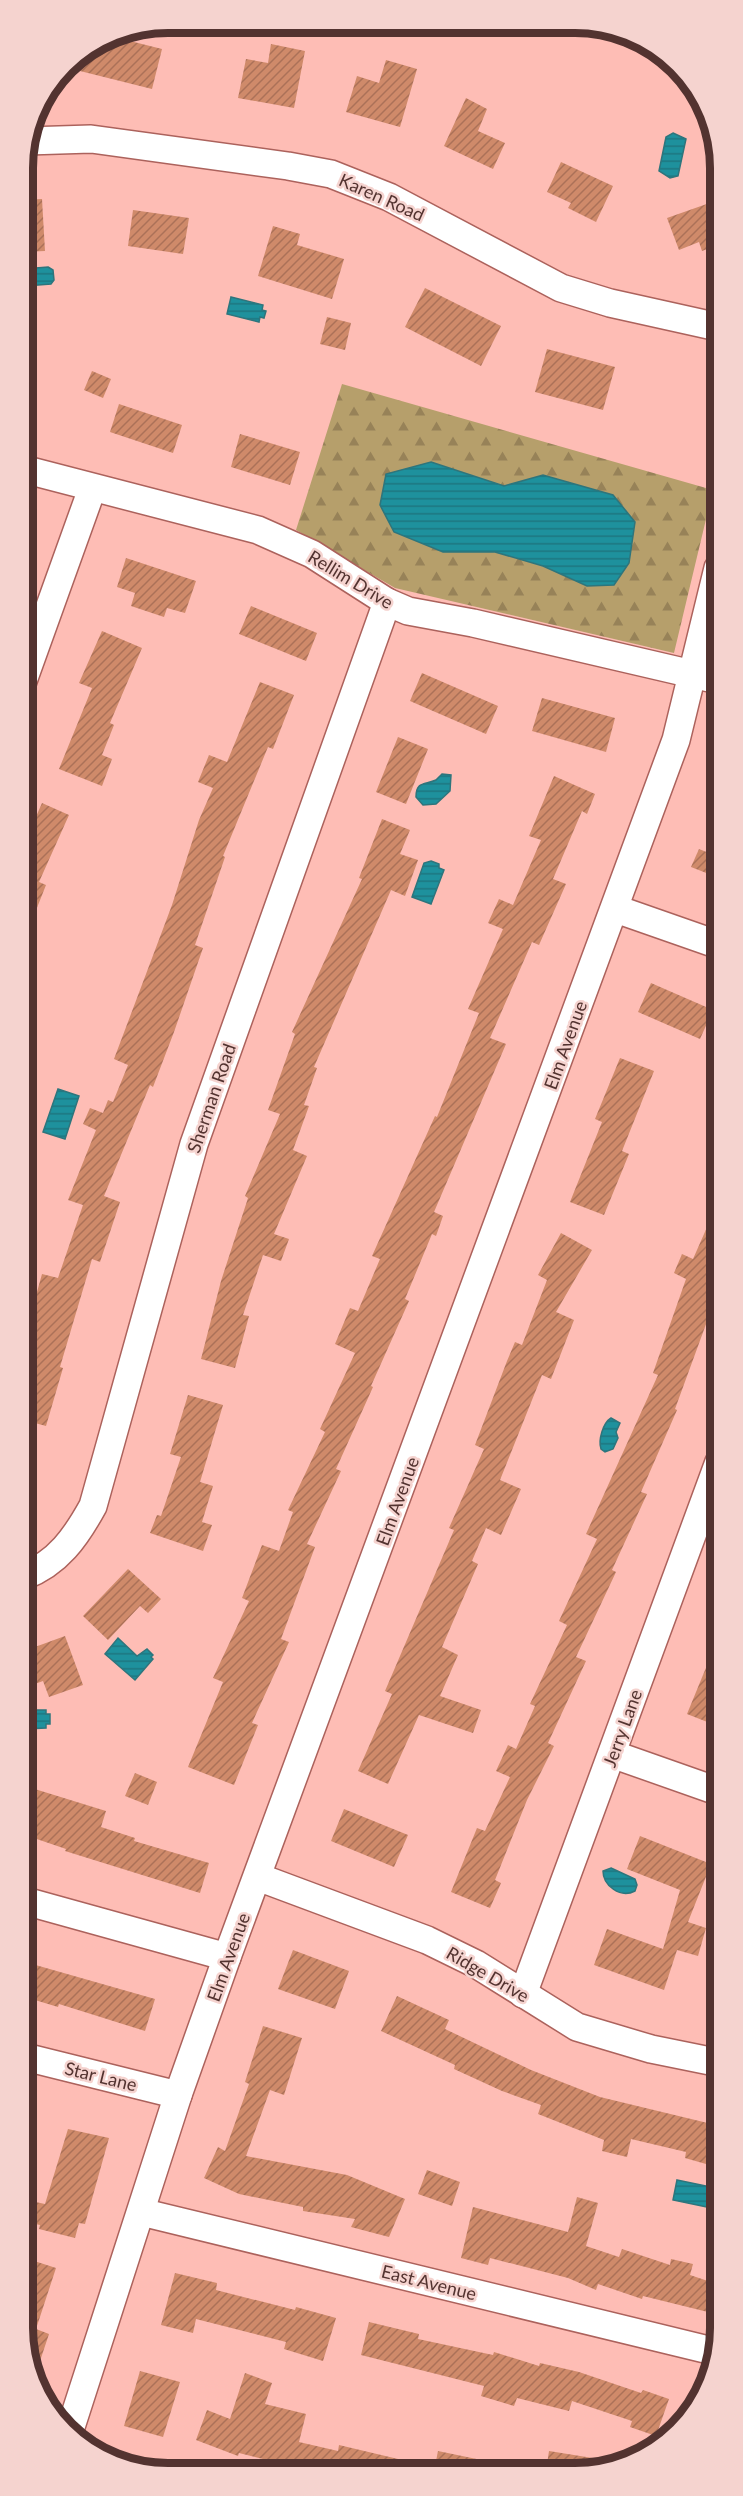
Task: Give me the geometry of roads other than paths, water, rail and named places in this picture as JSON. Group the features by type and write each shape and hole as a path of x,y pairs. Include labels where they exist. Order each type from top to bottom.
{"street":[{"name":"Karen Road","path":"36,141 91,139 331,174 389,197 561,288 610,303 710,325"},
{"name":"Rellim Drive","path":"33,472 92,489 258,530 312,554 387,602 408,611 473,623 706,678"},
{"path":"33,653 92,489"},
{"name":"Sherman Road","path":"33,1571 60,1556 78,1534 93,1506 194,1144 387,602"},
{"name":"Elm Avenue","path":"72,2422 178,2095 227,1957 616,909 676,740 706,678 710,641"},
{"path":"616,909 710,942"},
{"name":"Jerry Lane","path":"523,1994 710,1487"},
{"path":"612,1754 710,1788"},
{"name":"Ridge Drive","path":"258,1877 427,1940 476,1964 577,2027 651,2049 710,2061"},
{"path":"33,1903 227,1957"},
{"name":"Star Lane","path":"33,2059 178,2095"},
{"name":"East Avenue","path":"141,2212 708,2350"}],"water":[{"path":"673,133 686,139 678,176 670,178 659,171 666,137"},
{"path":"48,267 53,270 54,280 51,284 33,285 33,268"},
{"path":"231,297 263,305 262,310 266,311 264,318 260,317 259,322 227,314"},
{"path":"431,462 504,486 543,475 613,495 635,522 629,563 614,585 587,586 543,566 495,552 443,552 394,532 380,505 386,474"},
{"path":"442,774 451,775 450,791 436,804 423,805 416,797 419,786 436,780"},
{"path":"431,861 439,864 439,868 444,870 431,904 412,897 424,863"},
{"path":"58,1089 79,1096 65,1139 43,1132"},
{"path":"611,1418 620,1423 616,1432 618,1438 613,1449 605,1452 601,1449 601,1437"},
{"path":"118,1638 137,1656 147,1649 153,1655 151,1657 153,1659 135,1680 105,1654"},
{"path":"33,1710 46,1710 46,1714 50,1714 50,1724 46,1724 46,1728 33,1729"},
{"path":"611,1868 635,1879 637,1885 635,1891 618,1892 609,1886 603,1871"},
{"path":"677,2180 710,2187 710,2208 673,2200"}]}
